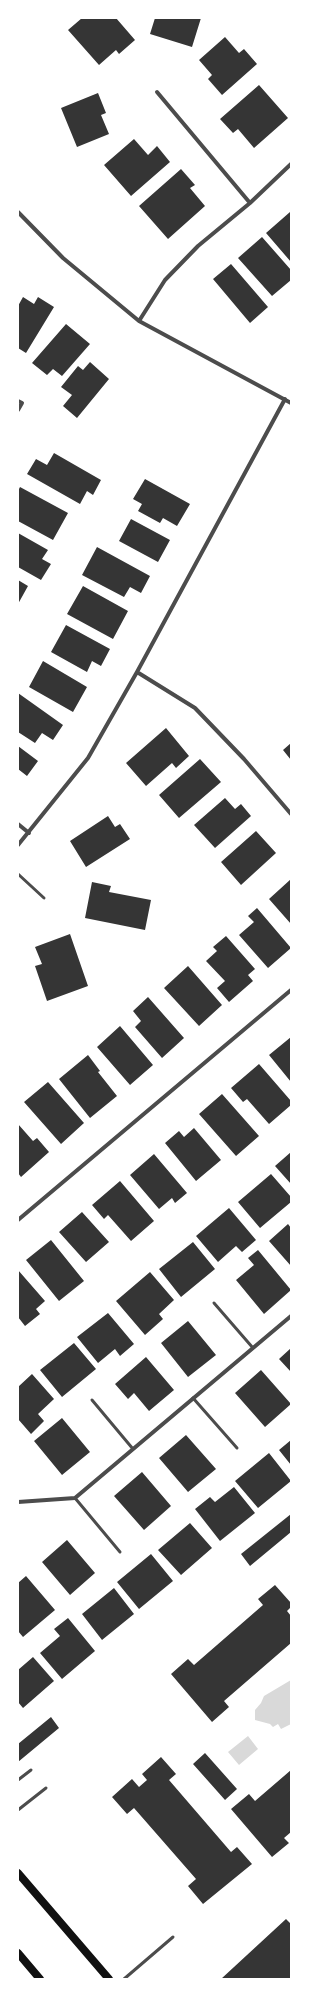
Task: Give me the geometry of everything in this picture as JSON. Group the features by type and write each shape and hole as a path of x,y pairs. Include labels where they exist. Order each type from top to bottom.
{"main road":[{"path":"18,1873 109,1979"},
{"path":"18,1953 40,1979"}],"street":[{"path":"157,92 250,203"},
{"path":"139,321 165,280 198,246 250,203 291,164"},
{"path":"18,212 63,258 139,321 291,403"},
{"path":"18,845 88,758 137,672 285,399"},
{"path":"18,410 20,402"},
{"path":"137,672 195,708 244,759 291,814"},
{"path":"18,824 29,833"},
{"path":"18,1220 291,990"},
{"path":"18,1502 75,1498 291,1316"}],"lane":[{"path":"18,874 44,898"},
{"path":"214,1303 253,1348"},
{"path":"193,1398 237,1448"},
{"path":"92,1400 133,1449"},
{"path":"75,1498 120,1552"},
{"path":"18,1780 31,1770"},
{"path":"18,1810 46,1788"},
{"path":"124,1979 174,1937"}],"shaded area":[{"path":"291,1680 291,1724 281,1729 278,1724 273,1727 270,1724 255,1720 255,1710 261,1703 264,1696"},
{"path":"248,1736 258,1749 239,1765 228,1752"}],"building":[{"path":"82,18 116,18 135,40 119,54 116,50 99,65 68,30"},
{"path":"155,18 201,18 192,47 150,34"},
{"path":"225,37 239,53 244,49 257,64 222,95 208,79 212,75 199,60"},
{"path":"259,85 288,118 254,148 238,129 233,133 220,119"},
{"path":"98,93 106,113 101,115 109,134 77,147 61,108"},
{"path":"134,139 148,155 157,146 170,162 131,196 104,165"},
{"path":"181,169 195,185 190,188 205,206 168,239 139,206"},
{"path":"290,212 291,214 291,262 266,233"},
{"path":"262,237 291,270 291,280 272,296 238,258"},
{"path":"231,264 268,307 250,323 213,279"},
{"path":"23,297 34,304 38,297 54,307 26,353 18,348 18,306"},
{"path":"66,324 90,344 62,376 53,369 47,375 32,363"},
{"path":"90,362 109,379 77,418 63,406 72,395 61,387 78,366 83,370"},
{"path":"54,453 101,480 93,495 87,491 80,504 27,474 36,459 47,465"},
{"path":"145,479 190,504 177,526 163,518 160,523 138,511 142,504 133,499"},
{"path":"20,487 68,513 53,540 18,521 18,491"},
{"path":"131,519 170,540 158,562 119,541"},
{"path":"18,533 48,550 42,559 51,564 41,580 18,567"},
{"path":"97,547 150,576 141,593 130,587 124,597 82,575"},
{"path":"18,580 28,586 18,604"},
{"path":"83,586 128,611 113,639 67,614"},
{"path":"66,625 110,649 101,666 92,661 87,672 51,652"},
{"path":"43,661 87,687 73,712 29,687"},
{"path":"18,693 63,725 53,740 42,733 35,743 18,732"},
{"path":"166,728 189,756 176,768 172,763 146,786 126,763"},
{"path":"291,743 291,760 283,750"},
{"path":"18,746 38,761 27,776 18,769"},
{"path":"200,759 221,782 179,818 159,795"},
{"path":"225,798 235,809 241,804 251,816 215,848 194,825"},
{"path":"108,816 115,827 120,824 130,839 86,867 70,841"},
{"path":"256,831 276,853 241,885 221,862"},
{"path":"291,879 291,924 269,899"},
{"path":"92,882 111,886 109,892 151,900 145,930 85,918"},
{"path":"257,908 291,948 268,968 239,935 254,922 248,916"},
{"path":"70,934 88,986 47,1001 35,966 42,964 35,947"},
{"path":"226,936 255,969 248,975 253,981 229,1002 217,988 225,981 206,961 217,951 213,947"},
{"path":"188,966 222,1005 199,1026 164,988"},
{"path":"148,997 184,1038 162,1058 135,1027 141,1021 133,1011"},
{"path":"120,1026 153,1065 130,1085 97,1047"},
{"path":"291,1037 291,1082 269,1055"},
{"path":"88,1055 100,1071 98,1072 117,1096 90,1118 59,1079"},
{"path":"259,1064 291,1101 291,1105 269,1124 247,1099 243,1102 231,1088"},
{"path":"48,1082 84,1123 61,1144 24,1102"},
{"path":"222,1094 259,1136 236,1156 199,1114"},
{"path":"18,1124 33,1141 37,1138 49,1152 21,1177 18,1173"},
{"path":"194,1128 221,1160 196,1181 165,1143 179,1131 184,1137"},
{"path":"291,1152 291,1184 275,1166"},
{"path":"154,1154 187,1193 175,1203 172,1198 159,1209 130,1175"},
{"path":"271,1174 291,1197 291,1202 260,1228 238,1202"},
{"path":"120,1181 154,1221 131,1241 108,1215 104,1219 92,1205"},
{"path":"229,1208 256,1240 242,1252 236,1246 218,1262 196,1236"},
{"path":"82,1212 109,1242 86,1262 59,1232"},
{"path":"288,1224 291,1228 291,1266 269,1241"},
{"path":"51,1240 84,1281 59,1301 26,1260"},
{"path":"193,1242 215,1269 181,1297 159,1269"},
{"path":"258,1250 291,1290 264,1314 236,1280 254,1265 248,1258"},
{"path":"18,1270 45,1301 36,1309 40,1314 25,1326 18,1317"},
{"path":"150,1272 174,1300 159,1314 163,1319 145,1335 116,1301"},
{"path":"108,1313 134,1344 120,1356 115,1349 98,1363 77,1337"},
{"path":"188,1321 216,1355 188,1377 161,1343"},
{"path":"74,1343 96,1369 62,1397 40,1370"},
{"path":"291,1348 291,1372 279,1359"},
{"path":"146,1357 174,1390 149,1411 134,1393 128,1399 115,1384"},
{"path":"261,1370 291,1404 265,1427 235,1393"},
{"path":"32,1374 54,1399 38,1414 44,1421 31,1434 18,1419 18,1387"},
{"path":"62,1418 90,1452 62,1475 34,1441"},
{"path":"186,1435 216,1469 188,1492 159,1458"},
{"path":"291,1440 291,1465 279,1450"},
{"path":"269,1453 291,1481 258,1508 235,1481"},
{"path":"142,1472 171,1506 144,1530 114,1496"},
{"path":"234,1487 255,1513 220,1541 195,1509 210,1497 215,1502"},
{"path":"291,1514 291,1532 250,1566 241,1554"},
{"path":"190,1523 212,1548 181,1575 158,1550"},
{"path":"67,1540 95,1573 70,1595 42,1562"},
{"path":"151,1554 173,1581 139,1609 117,1582"},
{"path":"26,1576 55,1610 23,1637 18,1631 18,1583"},
{"path":"275,1585 291,1603 291,1607 287,1611 291,1616 291,1643 224,1701 229,1707 212,1722 171,1674 188,1659 194,1665 263,1605 258,1599"},
{"path":"114,1588 134,1614 102,1640 82,1614"},
{"path":"68,1618 95,1651 62,1679 40,1653 60,1636 54,1629"},
{"path":"33,1657 54,1681 23,1708 18,1702 18,1670"},
{"path":"51,1717 59,1728 18,1762 18,1744"},
{"path":"205,1753 237,1789 225,1800 193,1764"},
{"path":"161,1757 176,1774 169,1780 231,1852 237,1847 252,1864 203,1904 188,1886 196,1879 134,1808 127,1814 112,1797 132,1779 139,1787 147,1780 142,1774"},
{"path":"291,1770 291,1832 284,1838 289,1843 272,1857 231,1809 249,1794 255,1801"},
{"path":"286,1919 291,1924 291,1979 221,1979"}]}
